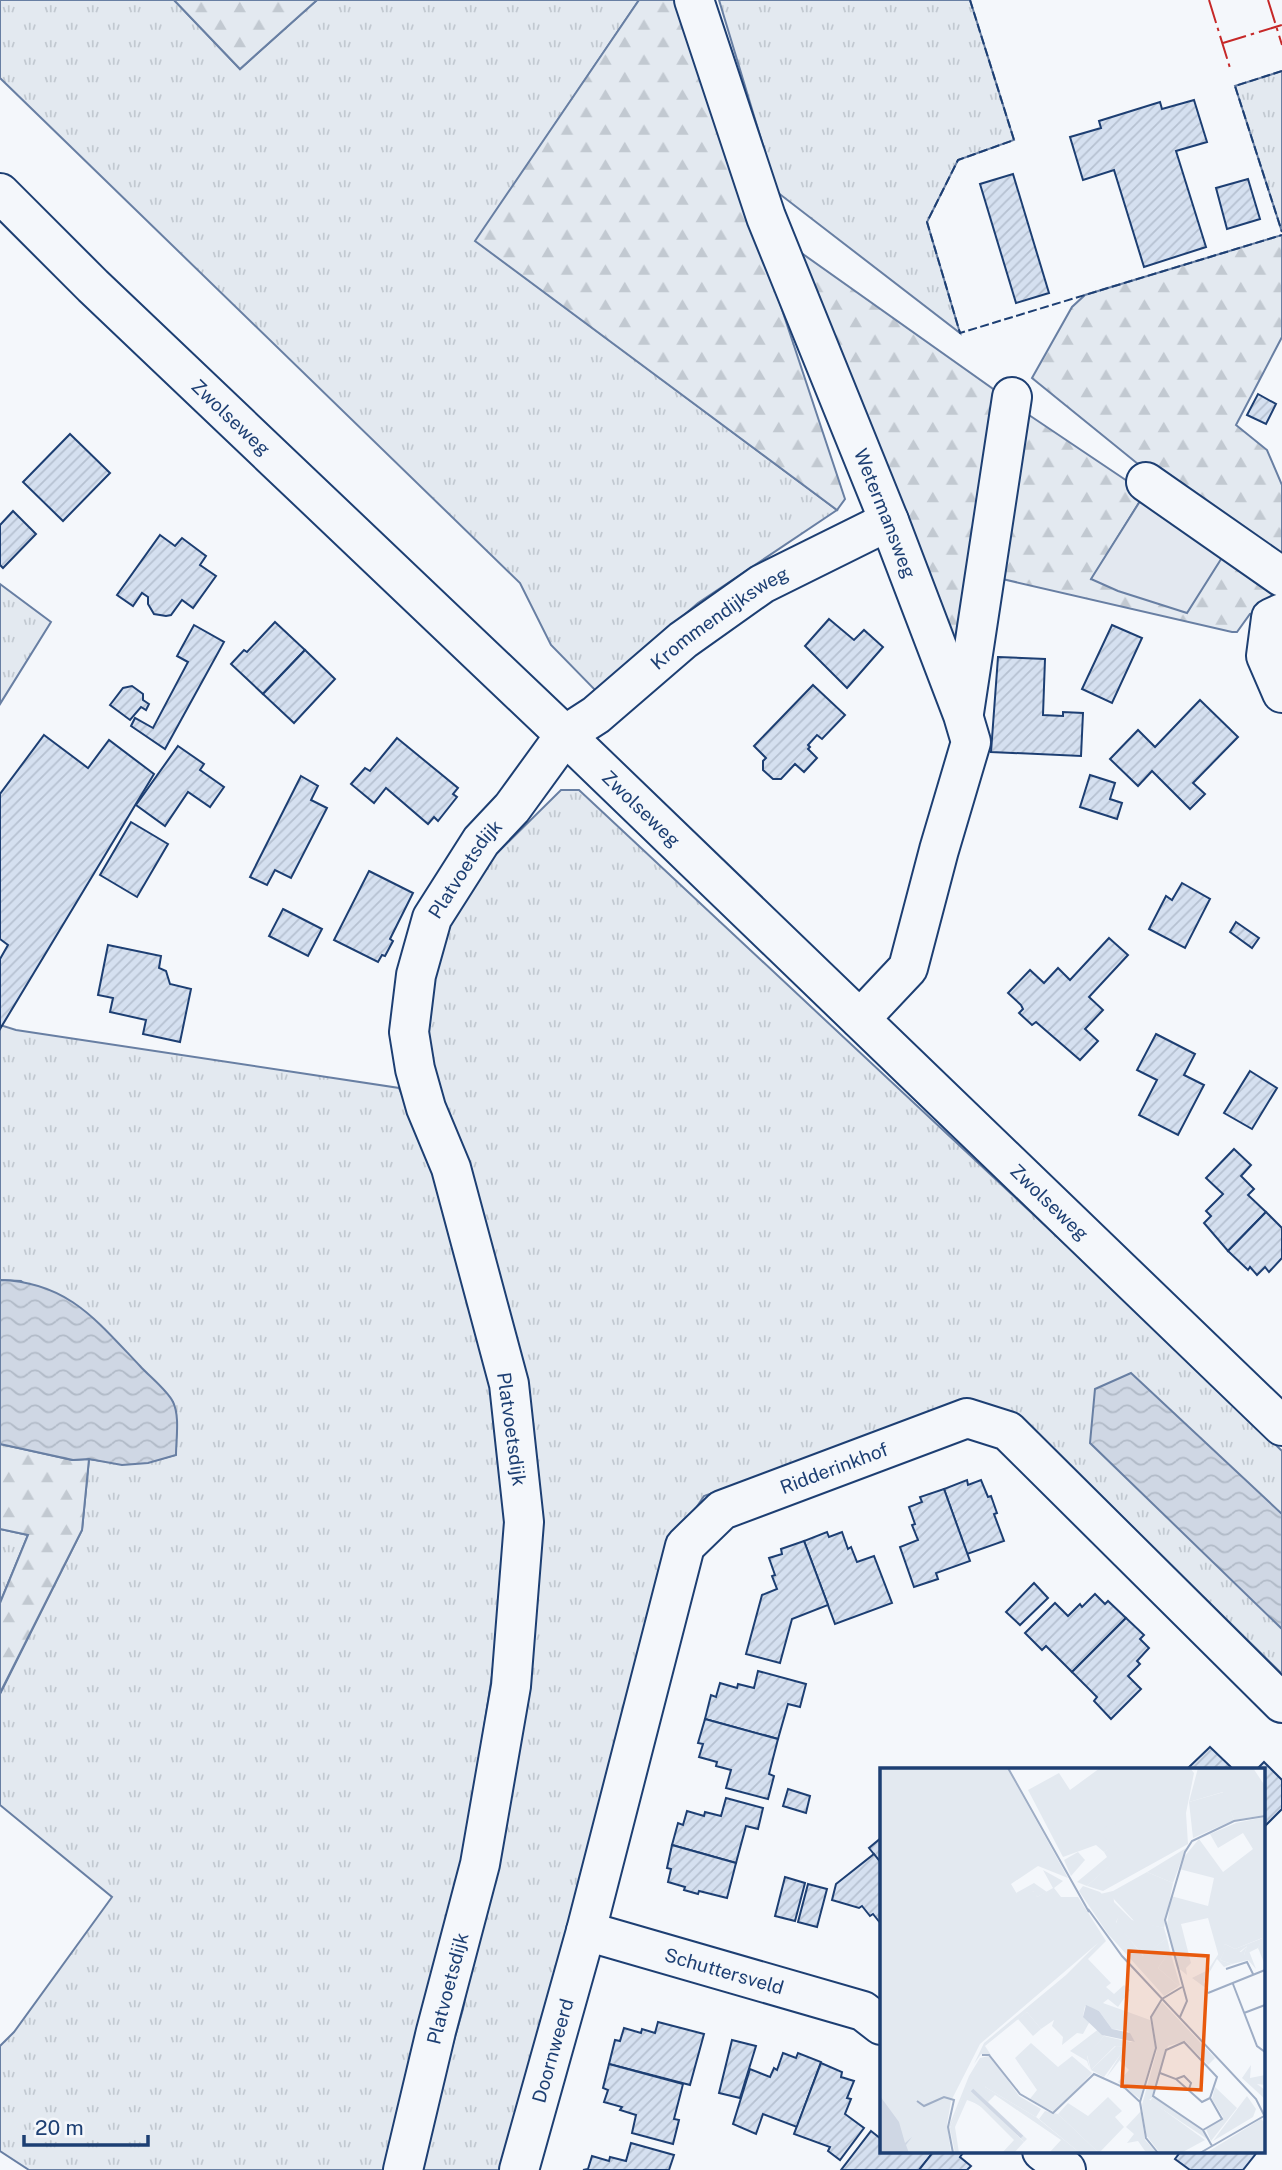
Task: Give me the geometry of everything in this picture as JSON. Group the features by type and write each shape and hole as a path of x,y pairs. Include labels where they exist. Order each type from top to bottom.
{"street":[{"name":"Wetermansweg","path":"694,0 766,217 889,520 971,742 908,968 860,1018"},
{"name":"Zwolseweg","path":"0,193 113,305 565,735 1282,1426"},
{"path":"963,715 1012,397"},
{"path":"1146,482 1282,578"},
{"name":"Krommendijksweg","path":"565,735 596,715 683,640 762,584 889,520"},
{"path":"1282,613 1271,618 1266,656 1282,693"},
{"name":"Platvoetsdijk","path":"403,2170 480,1864 511,1686 524,1522 509,1384 451,1168 426,1108 415,1069 409,1032 416,975 432,918 481,841 512,808 565,735"},
{"name":"Ridderinkhof","path":"586,1931 685,1546 722,1510 967,1418 1007,1431 1282,1703"},
{"name":"Schuttersveld","path":"586,1931 875,2011"},
{"name":"Doornweerd","path":"519,2170 586,1931"},
{"path":"1043,2152 1066,2170"},
{"path":"1080,2170 1084,2152"}],"green space":[{"path":"0,0 174,0 240,69 317,0 639,0 476,241 837,510 698,603 596,691 551,645 520,583 0,78"},
{"path":"174,0 317,0 240,69"},
{"path":"639,0 679,0 845,499 837,510 475,241"},
{"path":"719,0 970,0 1014,140 958,160 927,222 960,333 777,192"},
{"path":"1282,71 1282,232 1235,86"},
{"path":"1282,235 1282,337 1236,425 1267,450 1282,485 1282,559 1154,477 1032,378 1072,307 1085,295"},
{"path":"800,252 1003,396 963,636 949,642"},
{"path":"1023,411 1145,493 1092,579 1223,556 1278,594 1276,608 1250,614 1237,632 1232,632 998,578"},
{"path":"0,584 51,622 0,704"},
{"path":"561,790 579,790 1158,1331 1282,1451 1282,1674 1021,1417 971,1399 704,1496 684,1526 512,2170 417,2170 463,2009 512,1740 528,1557 432,1084 425,1023 430,966 451,921 484,866"},
{"path":"0,1025 16,1030 399,1088 447,1200 478,1320 508,1491 498,1637 456,1907 390,2170 29,2170 0,2151 0,2046 14,2032 112,1897 0,1805 0,1694 82,1530 89,1459 132,1463 175,1455 177,1426 173,1402 21,1281 0,1280"},
{"path":"0,1444 72,1460 89,1459 82,1530 0,1693 0,1603 28,1535 0,1529"},
{"path":"0,1529 28,1535 0,1603"}],"shaded area":[{"path":"1142,498 1223,556 1187,613 1118,591 1091,579"}],"water":[{"path":"0,1280 24,1282 63,1296 110,1334 171,1398 177,1421 176,1455 148,1463 122,1465 89,1459 73,1460 0,1444"},
{"path":"1131,1373 1282,1514 1282,1629 1090,1443 1095,1389"}],"building":[{"path":"1194,100 1207,142 1176,151 1206,247 1144,267 1114,170 1083,180 1070,137 1101,128 1099,121 1160,102 1162,109"},
{"path":"1013,174 1049,293 1016,303 980,184"},
{"path":"1248,179 1260,219 1227,229 1216,188"},
{"path":"1258,394 1276,404 1266,424 1247,415"},
{"path":"70,434 110,473 63,521 23,482"},
{"path":"13,511 36,534 3,568 0,565 0,525"},
{"path":"160,535 175,546 182,538 206,556 200,565 216,576 193,608 182,600 171,615 166,616 154,614 148,604 148,597 142,593 133,606 117,595"},
{"path":"829,619 854,640 864,630 883,647 847,688 805,646"},
{"path":"275,622 305,650 263,694 231,664 244,650 247,652"},
{"path":"194,625 224,642 165,749 131,726 135,718 153,728 188,662 177,656"},
{"path":"1112,625 1142,638 1112,703 1082,689"},
{"path":"305,650 335,679 294,723 263,694"},
{"path":"998,657 1045,659 1043,715 1083,713 1081,756 991,752"},
{"path":"813,685 845,715 822,739 817,735 808,745 808,749 817,758 804,772 795,764 781,779 773,779 763,770 763,761 766,758 754,746"},
{"path":"132,686 143,694 143,700 149,704 146,710 141,707 130,720 110,705 123,688"},
{"path":"1200,700 1238,737 1193,783 1205,794 1190,809 1152,771 1138,786 1110,759 1138,730 1155,747"},
{"path":"44,735 88,768 109,740 154,774 0,1029 0,959 8,945 0,939 0,794"},
{"path":"397,738 458,788 453,794 457,797 438,821 434,817 428,824 386,788 374,803 351,784 365,768 370,771"},
{"path":"178,746 204,764 200,770 224,787 210,807 188,792 165,826 136,805"},
{"path":"1090,775 1115,783 1110,799 1122,803 1117,819 1080,807"},
{"path":"301,776 318,786 311,800 327,808 291,878 275,870 267,885 250,877"},
{"path":"131,822 168,844 137,897 100,875"},
{"path":"369,871 413,893 390,939 393,941 385,956 382,955 378,962 334,940"},
{"path":"1182,883 1210,899 1185,948 1149,929 1166,896 1172,900"},
{"path":"283,909 322,929 308,956 269,936"},
{"path":"1236,922 1259,938 1252,948 1230,932"},
{"path":"1109,938 1128,955 1089,997 1103,1010 1085,1029 1098,1041 1080,1060 1036,1022 1032,1025 1019,1013 1023,1009 1021,1005 1008,993 1030,970 1044,983 1058,968 1070,980"},
{"path":"108,945 161,956 159,968 166,971 170,984 191,989 180,1042 143,1034 146,1020 110,1012 113,998 98,995"},
{"path":"1156,1034 1195,1054 1184,1075 1204,1085 1178,1135 1139,1115 1157,1080 1137,1070"},
{"path":"1250,1071 1277,1088 1252,1129 1224,1113"},
{"path":"1234,1149 1251,1165 1241,1176 1254,1189 1248,1195 1266,1212 1228,1251 1204,1223 1211,1216 1206,1211 1223,1194 1206,1178"},
{"path":"1266,1212 1282,1228 1282,1258 1269,1272 1265,1267 1257,1275 1228,1251"},
{"path":"967,1480 968,1485 981,1480 988,1497 991,1496 997,1513 994,1514 1004,1541 967,1554 944,1489"},
{"path":"944,1489 970,1561 936,1573 938,1579 914,1587 900,1547 918,1540 909,1507 922,1502 920,1497"},
{"path":"827,1532 829,1537 842,1532 848,1549 851,1547 857,1562 874,1556 892,1603 835,1624 804,1541"},
{"path":"804,1541 828,1605 792,1619 780,1663 746,1654 762,1595 777,1589 769,1558 782,1554 781,1549"},
{"path":"1034,1583 1048,1598 1020,1625 1006,1612"},
{"path":"1095,1594 1105,1604 1108,1601 1126,1618 1072,1672 1046,1646 1042,1650 1025,1633 1055,1603 1068,1616"},
{"path":"1126,1618 1144,1635 1140,1639 1149,1648 1137,1661 1140,1664 1128,1676 1141,1689 1111,1719 1094,1701 1097,1697 1072,1672"},
{"path":"758,1671 806,1684 800,1707 788,1704 778,1739 705,1719 711,1695 716,1697 720,1683 737,1688 738,1684 754,1688"},
{"path":"705,1719 778,1739 769,1774 774,1776 768,1799 726,1788 731,1770 716,1766 717,1762 699,1757 703,1744 698,1743"},
{"path":"1210,1747 1232,1768 1188,1768"},
{"path":"1264,1762 1282,1780 1282,1809 1264,1827 1264,1768 1258,1768"},
{"path":"788,1789 810,1796 806,1813 783,1806"},
{"path":"726,1798 763,1808 758,1829 746,1826 736,1863 672,1845 678,1823 683,1825 687,1811 704,1816 705,1812 721,1816"},
{"path":"880,1839 880,1862 869,1848"},
{"path":"672,1845 736,1863 727,1898 699,1891 698,1894 668,1882 671,1869 667,1868"},
{"path":"874,1854 880,1862 880,1923 862,1906 859,1908 832,1900 836,1884"},
{"path":"785,1877 805,1883 795,1921 775,1916"},
{"path":"808,1884 827,1889 817,1927 798,1922"},
{"path":"658,2022 704,2034 690,2085 609,2064 615,2040 620,2041 624,2028 641,2033 642,2029 655,2033"},
{"path":"732,2040 756,2046 740,2098 719,2093"},
{"path":"783,2053 796,2058 798,2053 821,2062 797,2127 763,2114 756,2134 733,2124 750,2069 770,2077 774,2068 777,2070"},
{"path":"821,2063 842,2072 841,2077 854,2081 847,2098 851,2099 845,2114 864,2128 840,2160 828,2151 830,2147 794,2134"},
{"path":"609,2064 683,2084 674,2119 679,2120 673,2144 632,2133 636,2115 620,2110 622,2107 604,2102 608,2090 603,2088"},
{"path":"871,2131 880,2138 880,2152 933,2152 919,2170 841,2170"},
{"path":"631,2143 674,2155 669,2170 583,2170 588,2169 592,2156 609,2161 610,2157 626,2161"},
{"path":"933,2152 962,2152 960,2157 971,2166 967,2170 919,2170"},
{"path":"1180,2152 1257,2152 1243,2170 1190,2170 1175,2159"}],"fence":[{"path":"970,0 1014,140 958,160 927,222 960,333 1282,235"},
{"path":"1282,71 1235,86 1282,232"}],"power":[{"path":"1209,0 1230,68"},
{"path":"1268,0 1282,45"},
{"path":"1223,43 1282,25"}]}
